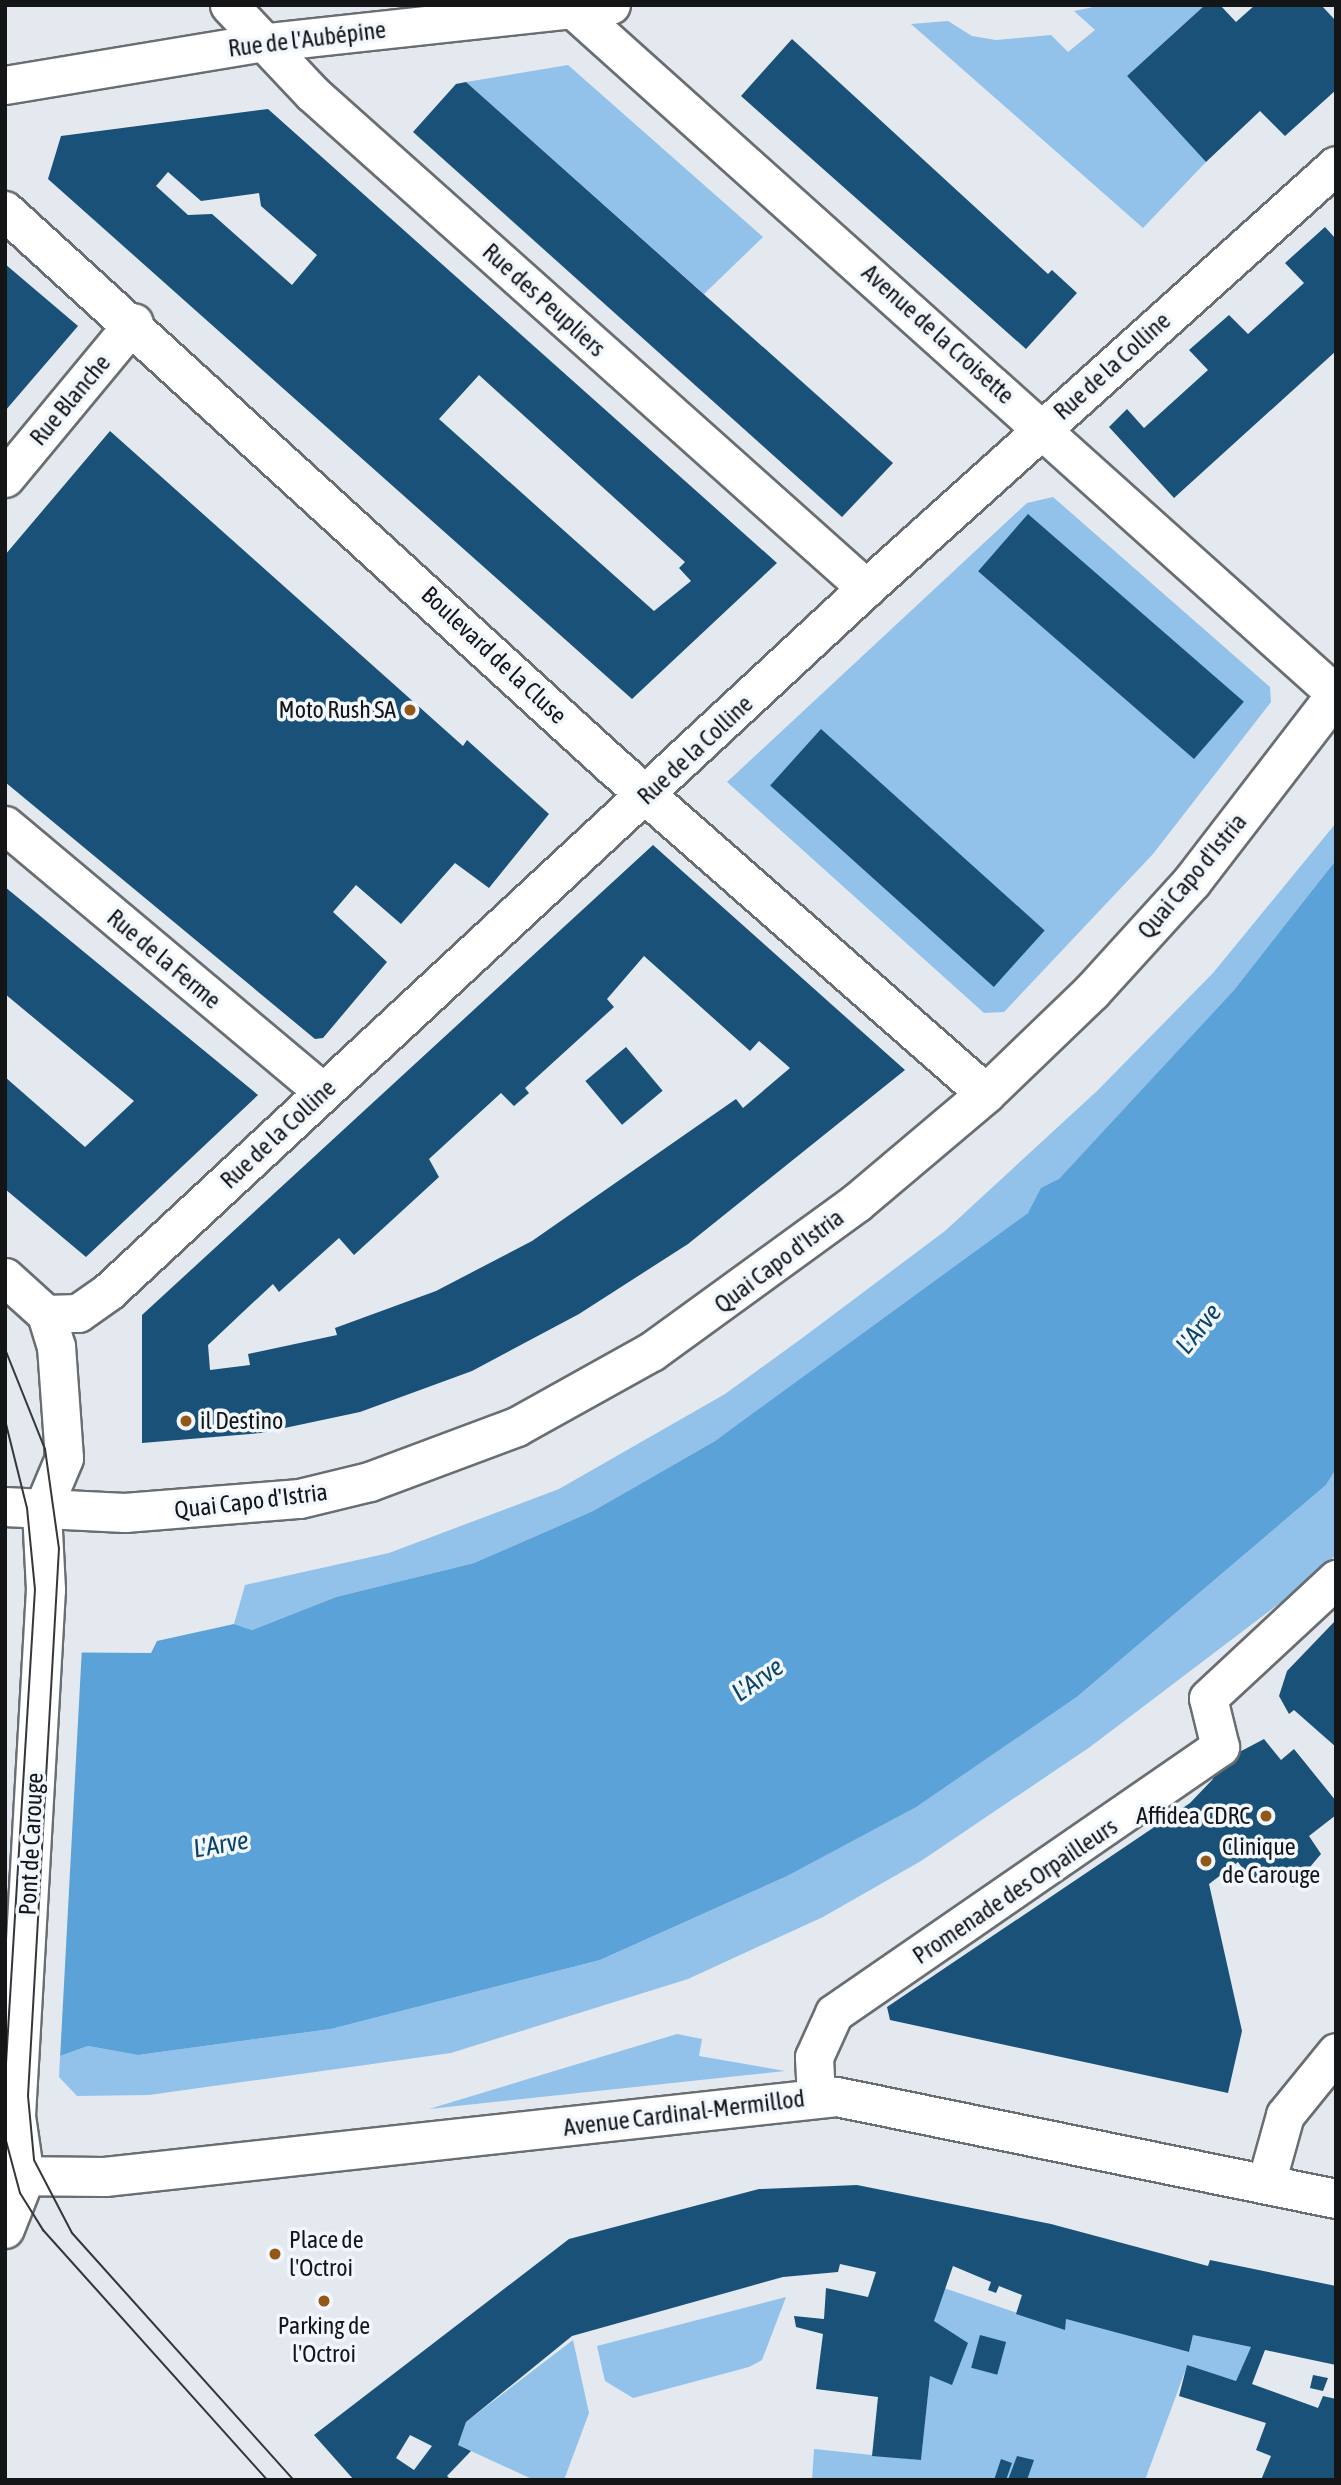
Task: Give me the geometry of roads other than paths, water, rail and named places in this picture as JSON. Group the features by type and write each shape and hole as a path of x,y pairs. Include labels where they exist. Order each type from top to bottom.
{"street":[{"name":"Rue des Peupliers","path":"229,5 260,43 866,588"},
{"name":"Rue de l'Aubépine","path":"5,85 260,43 611,5"},
{"name":"Avenue de la Croisette","path":"570,8 1043,427 1336,694"},
{"name":"Rue de la Colline","path":"46,1314 78,1313 109,1291 647,796 866,588 1336,165"},
{"name":"Boulevard de la Cluse","path":"5,211 134,322 647,796 986,1094"},
{"name":"Rue Blanche","path":"5,478 134,322"},
{"name":"Quai Capo d'Istria","path":"24,1508 205,1511 300,1499 370,1482 517,1427 652,1352 731,1298 986,1094 1092,992 1192,882 1336,694"},
{"name":"Rue de la Ferme","path":"5,825 323,1092"},
{"path":"5,1277 46,1314 60,1384 64,1458 24,1508"},
{"name":"Pont de Carouge","path":"15,2177 17,2095 46,1590 24,1508"},
{"name":"Promenade des Orpailleurs","path":"816,2097 814,2057 834,2012 1220,1747 1208,1698 1336,1579"},
{"path":"1266,2183 1285,2115 1336,2052"},
{"name":"Avenue Cardinal-Mermillod","path":"15,2177 105,2177 816,2097 901,2108 1336,2199"},
{"path":"5,2229 15,2177"}],"water":[{"name":"L'Arve","path":"1336,860 1336,1469 1326,1485 1078,1696 916,1807 785,1877 600,1960 331,2029 138,2055 88,2046 60,2056 5,1652 151,1653 157,1641 234,1624 252,1630 336,1597 474,1563 593,1511 715,1441 1028,1213 1041,1188 1059,1179 1234,990"}],"tram line":[{"path":"5,1349 45,1449 59,1548 28,2096 34,2160 72,2233 294,2480"},
{"path":"5,1420 27,1508 35,1589 5,2081"},
{"path":"5,2137 20,2193 43,2230 267,2480"}],"place":[{"name":"Moto Rush SA","path":"410,710"},
{"name":"il Destino","path":"186,1421"},
{"name":"Affidea CDRC","path":"1266,1816"},
{"name":"Clinique de Carouge","path":"1206,1861"},
{"name":"Place de l'Octroi","path":"275,2254"},
{"name":"Parking de l'Octroi","path":"324,2301"}]}
